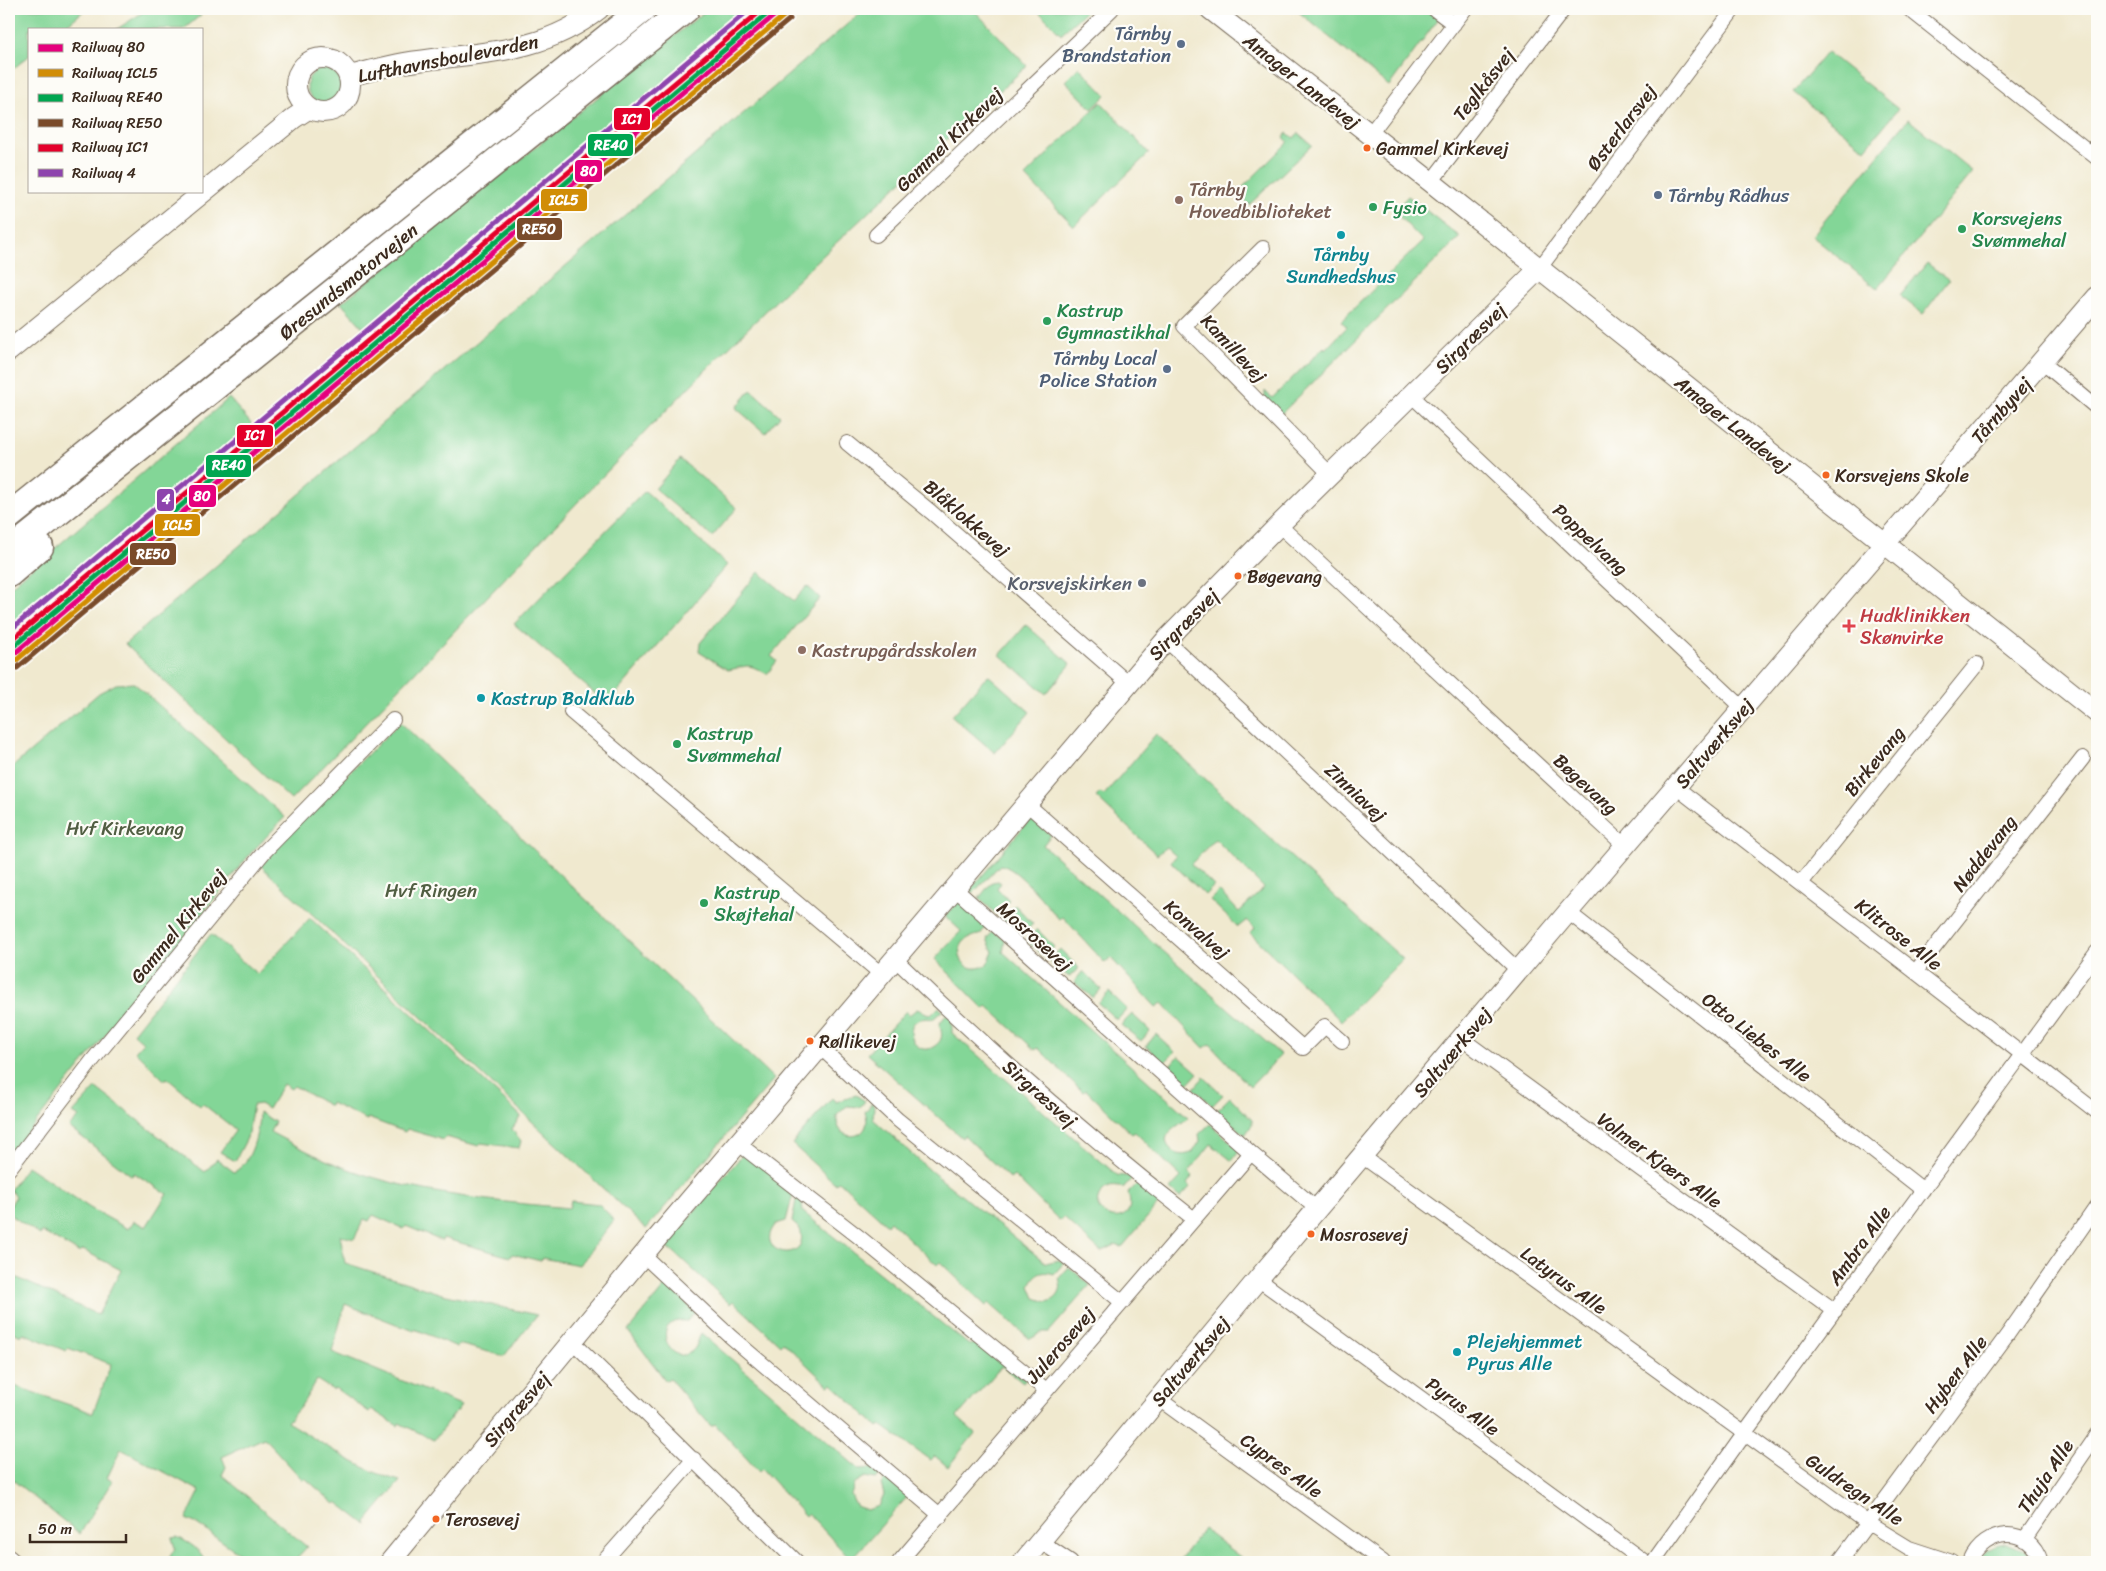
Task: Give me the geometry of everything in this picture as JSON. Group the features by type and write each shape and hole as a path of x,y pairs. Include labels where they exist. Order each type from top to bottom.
{"highway":[{"name":"Øresundsmotorvejen","path":"9,516 644,9"},
{"name":"Øresundsmotorvejen","path":"9,552 686,9"},
{"path":"9,574 178,428 233,374"}],"street":[{"name":"Lufthavnsboulevarden","path":"349,76 403,64 505,51 534,44 566,30 599,9"},
{"name":"Gammel Kirkevej","path":"876,235 1112,9"},
{"name":"Amager Landevej","path":"1210,9 1431,182 2097,713"},
{"path":"1434,9 1454,24"},
{"name":"Amager Landevej","path":"1370,134 1465,9"},
{"name":"Teglkåsvej","path":"1431,182 1564,9"},
{"name":"Østerlarsvej","path":"1539,270 1734,9"},
{"path":"1908,9 2097,158"},
{"path":"331,58 339,62 349,76 349,94 338,108 322,112 303,102 295,87 300,70 313,59 331,58"},
{"path":"202,177 286,109 303,102"},
{"path":"9,351 294,118 303,102"},
{"path":"9,337 185,192"},
{"name":"Kamillevej","path":"1263,248 1184,326 1331,475"},
{"name":"Sirgræsvej","path":"390,1562 818,1046 1166,640 1279,525 1539,270"},
{"name":"Tårnbyvej","path":"1884,544 2097,297"},
{"path":"2042,362 2097,408"},
{"name":"Poppelvang","path":"1412,396 1744,708"},
{"name":"Blåklokkevej","path":"847,443 931,512 1128,683"},
{"name":"Bøgevang","path":"1279,525 1625,846"},
{"name":"Saltværksvej","path":"1023,1562 1258,1279 1520,972 1568,912 1677,788 1884,544"},
{"name":"Zinniavej","path":"1166,640 1520,972"},
{"name":"Birkevang","path":"1801,883 1977,664"},
{"path":"571,712 880,973"},
{"name":"Gammel Kirkevej","path":"9,1169 92,1060 264,852 393,720"},
{"name":"Nøddevang","path":"1916,971 2083,758"},
{"name":"Klitrose Alle","path":"1677,788 2023,1053 2097,1112"},
{"name":"Konvalvej","path":"1027,804 1303,1048 1325,1026 1342,1041"},
{"name":"Mosrosevej","path":"954,888 1251,1153 1318,1209"},
{"name":"Otto Liebes Alle","path":"1568,912 1923,1190"},
{"name":"Ambra Alle","path":"1654,1562 1744,1434 2097,952"},
{"name":"Sirgræsvej","path":"894,958 975,1037 1122,1163 1194,1219"},
{"name":"Volmer Kjærs Alle","path":"1462,1039 1835,1310"},
{"path":"818,1046 898,1120 1122,1302"},
{"path":"738,1144 859,1237 1046,1390"},
{"name":"Julerosevej","path":"899,1562 941,1516 1046,1390 1251,1153"},
{"name":"Latyrus Alle","path":"1362,1156 1744,1434"},
{"name":"Hyben Alle","path":"1839,1562 2008,1334 2097,1206"},
{"path":"643,1255 731,1338 941,1516"},
{"name":"Pyrus Alle","path":"1258,1279 1645,1562"},
{"path":"573,1342 797,1562"},
{"name":"Cypres Alle","path":"1159,1399 1383,1562"},
{"name":"Guldregn Alle","path":"1744,1434 1868,1523 1909,1548 1952,1562"},
{"name":"Thuja Alle","path":"2024,1540 2097,1434"},
{"path":"603,1562 694,1459"},
{"path":"1970,1562 1974,1552 1991,1538 2012,1535 2032,1546 2041,1562"},
{"path":"1040,1542 1071,1562"},
{"path":"9,1557 15,1562"}],"green space":[{"path":"9,9 86,9 63,28 28,28 28,57 9,72"},
{"path":"148,9 208,9 185,28 119,28"},
{"path":"708,9 754,9 367,332 341,303"},
{"path":"865,9 973,9 1027,66 883,199 742,334 291,800 125,644"},
{"path":"1036,9 1084,9 1086,11 1061,34"},
{"path":"1295,9 1427,9 1439,18 1389,86"},
{"path":"1827,52 1898,109 1865,149 1793,92"},
{"path":"1079,67 1106,95 1092,109 1065,81"},
{"path":"324,69 331,70 336,74 340,79 340,93 336,98 331,102 324,103 317,102 312,98 308,93 307,86 308,79 312,74 317,70"},
{"path":"1101,102 1149,153 1074,226 1025,176"},
{"path":"1908,119 1973,172 1877,289 1812,236"},
{"path":"1287,133 1294,138 1298,133 1312,145 1249,205 1237,193 1288,142 1284,137"},
{"path":"1408,196 1460,237 1280,415 1265,399 1265,391 1272,398 1324,347 1326,349 1347,327 1341,321 1423,241 1394,211"},
{"path":"1927,263 1949,280 1923,314 1900,296"},
{"path":"751,390 780,416 765,433 736,408"},
{"path":"229,398 254,427 9,635 9,588"},
{"path":"680,459 737,508 712,537 655,489"},
{"path":"645,491 727,565 607,704 514,624"},
{"path":"759,572 794,601 807,586 820,598 771,656 777,661 767,674 751,666 728,670 699,652 700,643"},
{"path":"1026,625 1071,664 1046,694 1000,655"},
{"path":"988,675 1030,712 995,753 952,716"},
{"name":"Hvf Kirkevang","path":"134,683 285,817 250,854 9,1156 9,770 99,693 116,684"},
{"name":"Hvf Ringen","path":"400,722 774,1079 646,1229 261,866 295,827"},
{"path":"1156,734 1403,959 1341,1021 1250,933 1255,928 1247,920 1238,927 1210,900 1219,891 1239,912 1264,888 1215,839 1191,864 1214,886 1205,895 1171,862 1176,856 1166,847 1157,855 1096,797 1100,793 1104,795"},
{"path":"1031,818 1051,835 1043,845 1281,1055 1250,1087 1210,1044 1204,1048 1162,1003 1156,1007 1111,958 1105,963 1063,917 1059,919 1015,872 1000,865 973,893 970,890"},
{"path":"998,881 1001,883 997,888 1009,901 996,914 979,898 992,882"},
{"path":"959,901 987,925 980,935 970,937 963,943 960,949 960,956 963,963 969,967 977,968 987,965 993,952 987,939 993,931 1005,940 1003,952 1188,1117 1167,1136 1168,1146 1174,1152 1184,1155 1193,1152 1200,1141 1199,1134 1210,1124 1240,1150 1232,1161 1211,1144 1189,1172 1193,1176 1187,1184 1190,1187 1180,1198 1170,1189 1181,1177 1135,1132 1132,1134 1086,1090 1083,1092 1038,1048 1035,1050 987,1006 984,1009 935,959 961,931 945,916"},
{"path":"1015,905 1033,924 1021,936 1002,919"},
{"path":"310,918 521,1116 512,1129 521,1141 519,1148 481,1143 479,1146 445,1137 443,1140 407,1129 405,1132 368,1118 367,1120 331,1103 330,1106 294,1086 291,1089 283,1084 268,1109 260,1104 253,1105 247,1138 235,1161 220,1152 236,1130 203,1104 200,1106 167,1078 164,1080 135,1051 143,1042 133,1033 211,934 257,974"},
{"path":"1037,929 1054,947 1045,957 1026,940"},
{"path":"1060,949 1079,968 1069,977 1049,961"},
{"path":"1083,971 1101,989 1093,998 1074,982"},
{"path":"1109,992 1127,1009 1117,1020 1098,1003"},
{"path":"939,1007 942,1011 933,1019 921,1019 914,1023 911,1029 915,1043 920,1048 928,1049 939,1043 942,1035 939,1024 947,1014 952,1019 952,1033 1117,1175 1133,1177 1123,1188 1109,1187 1102,1192 1098,1201 1099,1208 1104,1214 1120,1217 1126,1213 1130,1205 1128,1193 1139,1182 1162,1200 1122,1247 1115,1245 1101,1252 1063,1217 1060,1221 1014,1176 1010,1179 964,1135 962,1138 867,1054 906,1011 909,1015 917,1009 931,1015"},
{"path":"1132,1014 1150,1031 1141,1041 1121,1025"},
{"path":"1156,1034 1175,1052 1164,1063 1146,1046"},
{"path":"1179,1056 1198,1073 1188,1084 1169,1067"},
{"path":"1204,1077 1223,1095 1212,1106 1194,1088"},
{"path":"96,1088 205,1172 217,1159 234,1172 240,1168 253,1146 258,1128 259,1112 275,1122 270,1132 306,1151 356,1172 386,1181 446,1194 569,1208 571,1201 599,1204 614,1220 579,1265 542,1258 541,1261 512,1254 510,1257 443,1238 442,1241 406,1226 404,1229 373,1215 369,1221 364,1219 354,1239 340,1235 345,1263 442,1294 537,1315 504,1356 458,1344 457,1347 415,1329 414,1331 345,1304 332,1352 461,1405 434,1440 399,1423 398,1426 371,1409 369,1412 335,1388 333,1390 317,1380 301,1406 287,1422 356,1463 400,1481 366,1522 367,1525 337,1502 335,1504 305,1478 303,1480 264,1438 222,1457 226,1467 222,1475 307,1547 293,1562 238,1562 239,1553 197,1524 186,1519 200,1491 121,1449 107,1478 112,1481 80,1534 9,1477 9,1384 93,1413 111,1364 68,1348 66,1351 23,1333 21,1336 9,1330 9,1274 98,1315 121,1270 83,1250 80,1253 42,1232 40,1235 9,1214 9,1208 16,1196 10,1190 27,1166 90,1208 128,1229 134,1221 146,1227 167,1194 134,1173 132,1176 69,1127 79,1117 73,1113"},
{"path":"856,1095 865,1101 860,1107 847,1106 837,1115 838,1125 842,1132 854,1136 865,1129 867,1121 865,1112 872,1103 874,1106 873,1119 932,1172 1046,1263 1059,1260 1064,1263 1054,1274 1042,1273 1034,1278 1030,1286 1035,1298 1047,1302 1054,1299 1060,1290 1059,1278 1069,1267 1090,1285 1049,1332 1043,1332 1030,1339 989,1303 986,1306 940,1262 937,1265 890,1221 887,1225 839,1181 836,1184 792,1144 832,1098 836,1102"},
{"path":"1230,1097 1252,1120 1252,1125 1245,1135 1217,1110"},
{"path":"745,1152 787,1185 784,1189 793,1194 786,1221 776,1224 770,1234 770,1243 775,1249 791,1252 798,1248 801,1241 800,1229 792,1222 796,1200 799,1196 801,1197 803,1212 969,1345 983,1343 1026,1379 1023,1383 1002,1366 957,1417 975,1433 948,1467 935,1456 930,1460 881,1425 878,1427 832,1384 829,1386 783,1342 780,1345 733,1301 730,1304 674,1252 664,1247"},
{"path":"667,1284 695,1312 687,1321 675,1322 668,1327 665,1334 667,1343 672,1350 678,1354 686,1354 695,1348 701,1333 859,1469 873,1468 881,1473 876,1479 865,1477 855,1483 851,1495 856,1506 867,1510 879,1506 884,1495 881,1484 887,1478 908,1496 851,1560 808,1513 805,1516 762,1469 759,1472 715,1424 711,1426 670,1379 666,1381 628,1331"},
{"path":"1203,1529 1247,1562 1178,1562"},
{"path":"177,1537 194,1547 206,1562 167,1562 175,1548 172,1538"},
{"path":"2007,1544 2026,1552 2032,1562 1978,1562 1990,1549"}],"rail line":[{"name":"4","path":"9,631 750,9"},
{"name":"IC1","path":"9,642 763,9"},
{"name":"RE40","path":"9,650 773,9"},
{"name":"80","path":"9,658 782,9"},
{"name":"ICL5","path":"13,663 786,14"},
{"name":"RE50","path":"17,668 790,19"}],"place":[{"name":"Tårnby Brandstation","path":"1181,44"},
{"name":"Gammel Kirkevej","path":"1367,148"},
{"name":"Tårnby Rådhus","path":"1658,195"},
{"name":"Tårnby Hovedbiblioteket","path":"1179,200"},
{"name":"Fysio","path":"1373,207"},
{"name":"Korsvejens Svømmehal","path":"1962,229"},
{"name":"Tårnby Sundhedshus","path":"1341,235"},
{"name":"Kastrup Gymnastikhal","path":"1047,321"},
{"name":"Tårnby Local Police Station","path":"1167,369"},
{"name":"Korsvejens Skole","path":"1826,475"},
{"name":"Bøgevang","path":"1238,576"},
{"name":"Korsvejskirken","path":"1142,583"},
{"name":"Hudklinikken Skønvirke","path":"1849,626"},
{"name":"Kastrupgårdsskolen","path":"802,650"},
{"name":"Kastrup Boldklub","path":"481,698"},
{"name":"Kastrup Svømmehal","path":"677,744"},
{"name":"Kastrup Skøjtehal","path":"704,903"},
{"name":"Røllikevej","path":"810,1041"},
{"name":"Mosrosevej","path":"1311,1234"},
{"name":"Plejehjemmet Pyrus Alle","path":"1457,1352"},
{"name":"Terosevej","path":"436,1519"}]}
